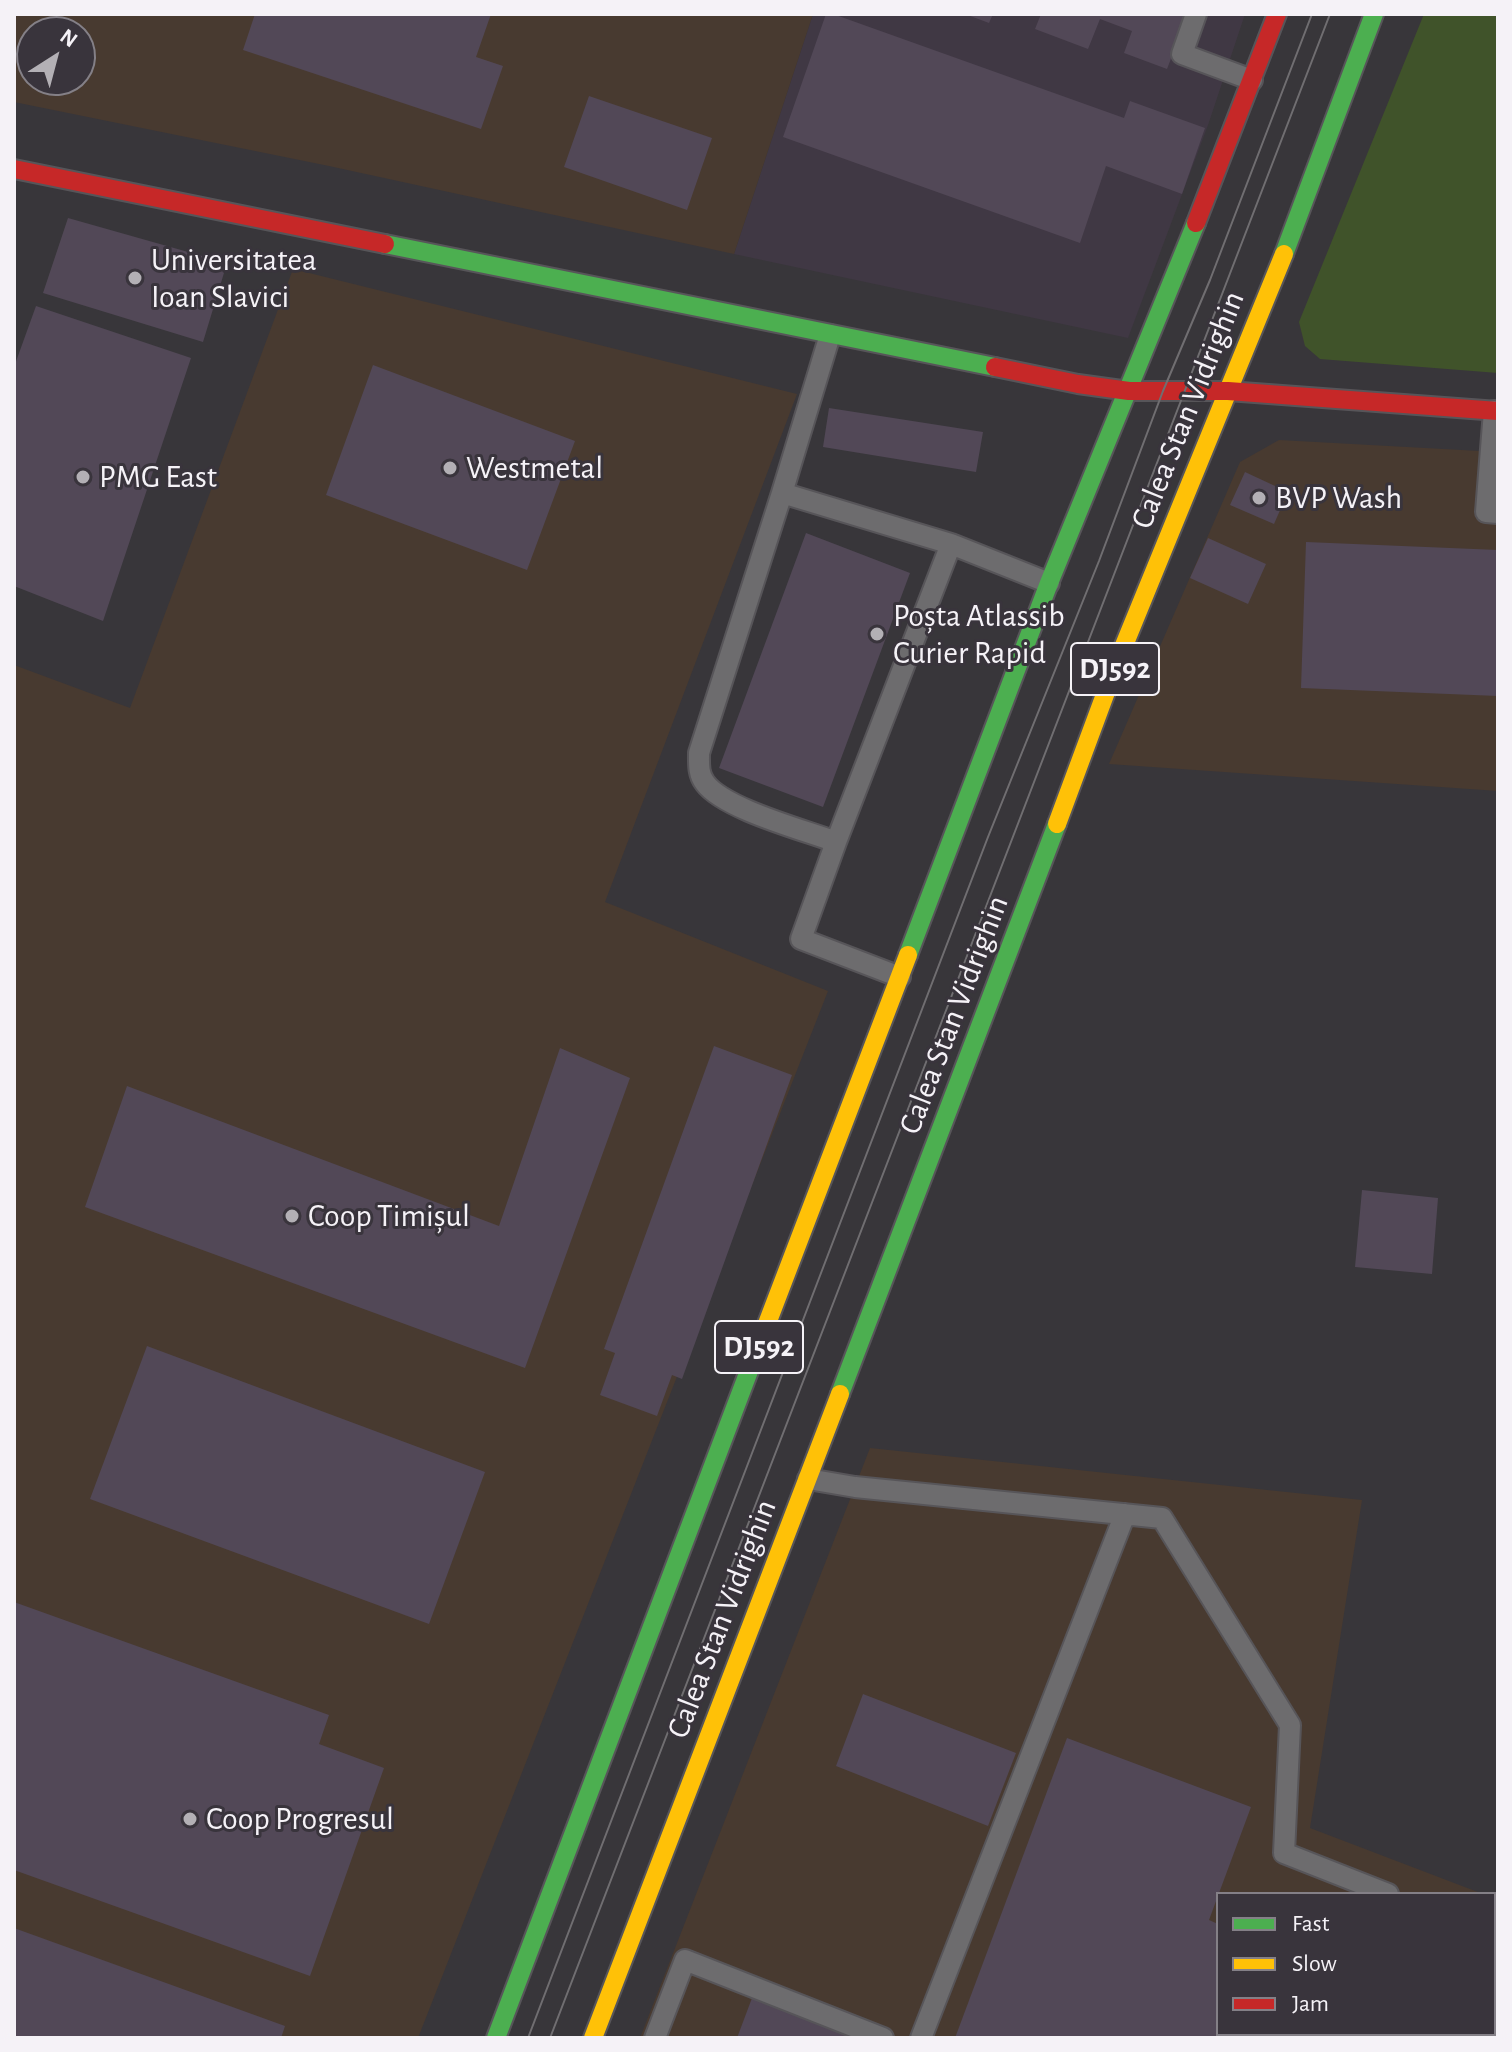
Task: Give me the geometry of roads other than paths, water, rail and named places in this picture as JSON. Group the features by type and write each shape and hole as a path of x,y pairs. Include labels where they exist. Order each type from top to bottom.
{"main road":[{"name":"Calea Stan Vidrighin","path":"496,2038 1049,583 1129,391 1277,14"},
{"name":"Calea Stan Vidrighin","path":"593,2038 1016,937 1116,665 1267,299 1374,14"},
{"path":"14,169 1078,384 1129,391 1228,391 1496,411"}],"lane":[{"path":"1196,14 1182,54 1252,80"},
{"path":"830,335 699,753 699,769 704,782 721,798 836,842"},
{"path":"1496,411 1486,512 1498,513"},
{"path":"782,493 951,544 1049,583"},
{"path":"900,977 801,939 951,544"},
{"path":"808,1479 855,1487 1162,1518 1290,1725 1284,1853 1383,1892"},
{"path":"921,2038 1125,1514"},
{"path":"655,2038 685,1960 883,2038"}],"tram line":[{"path":"528,2038 988,837 1099,561 1163,391 1210,280 1312,14"},
{"path":"550,2038 1330,14"}],"place":[{"name":"Universitatea Ioan Slavici","path":"135,278"},
{"name":"Westmetal","path":"450,468"},
{"name":"PMG East","path":"83,477"},
{"name":"BVP Wash","path":"1259,498"},
{"name":"Poșta Atlassib Curier Rapid","path":"877,634"},
{"name":"Coop Timișul","path":"292,1216"},
{"name":"Coop Progresul","path":"190,1819"}]}
